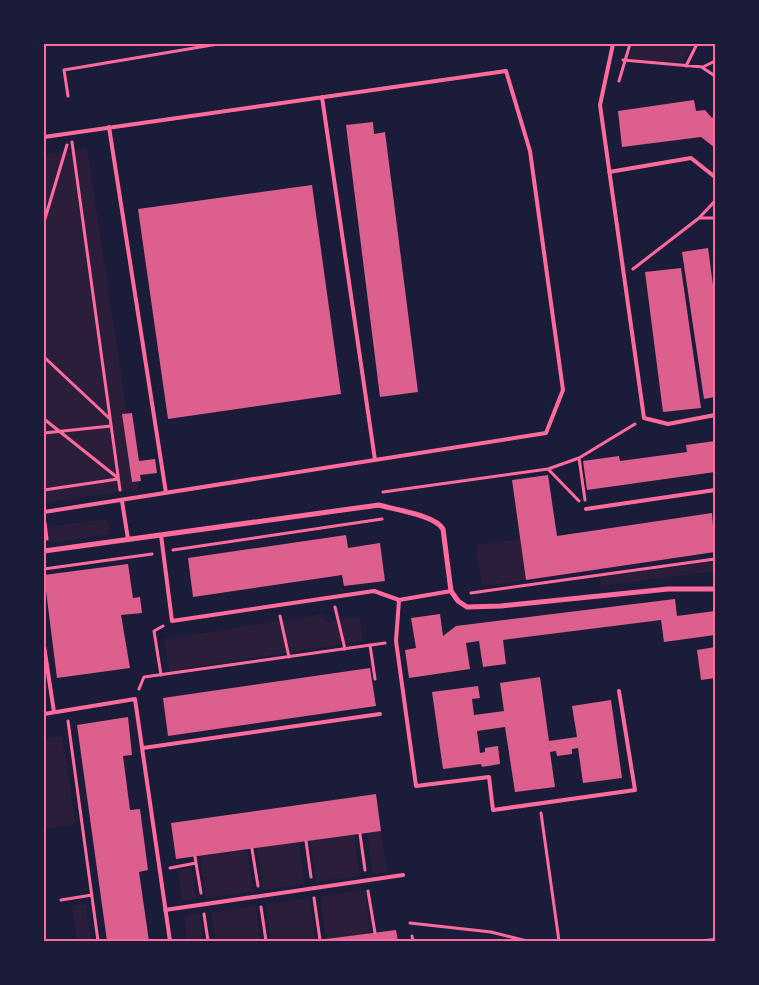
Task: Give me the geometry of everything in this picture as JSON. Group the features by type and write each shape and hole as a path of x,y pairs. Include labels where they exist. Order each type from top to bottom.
{"street":[{"path":"46,551 379,505 432,519 440,524 452,593 467,607 668,590 715,589"}],"lane":[{"path":"614,44 600,105 644,418 668,424 715,415"},
{"path":"44,137 110,126 506,71 530,150 563,390 546,433 44,512"},
{"path":"322,96 375,460"},
{"path":"110,126 166,493"},
{"path":"609,172 690,158 715,177"},
{"path":"586,509 715,490"},
{"path":"122,500 128,539"},
{"path":"161,535 172,621 374,591 399,600 452,593"},
{"path":"399,600 396,641 416,786 489,777 493,810 635,790 620,691"},
{"path":"44,646 54,712"},
{"path":"44,714 135,698 170,941"},
{"path":"143,748 380,714"},
{"path":"165,910 403,875"},
{"path":"705,941 715,940"}],"path":[{"path":"68,96 64,70 218,44"},
{"path":"618,83 630,44"},
{"path":"686,66 697,44"},
{"path":"610,58 703,67 715,61"},
{"path":"703,67 715,76"},
{"path":"44,222 71,133"},
{"path":"71,133 118,479"},
{"path":"624,276 699,218 715,201"},
{"path":"699,218 715,218"},
{"path":"44,357 109,419"},
{"path":"436,485 548,469 579,458 644,418"},
{"path":"44,419 118,479"},
{"path":"44,433 111,426"},
{"path":"579,458 586,509"},
{"path":"548,469 586,509"},
{"path":"44,490 118,479"},
{"path":"44,569 384,519"},
{"path":"45,520 46,551"},
{"path":"452,593 715,559"},
{"path":"332,597 345,649"},
{"path":"278,605 289,657"},
{"path":"161,675 154,631 172,621"},
{"path":"135,698 144,677 396,641"},
{"path":"370,645 375,680"},
{"path":"67,710 98,941"},
{"path":"540,803 558,941"},
{"path":"159,869 196,864"},
{"path":"61,900 92,895"},
{"path":"410,923 491,932 527,941"},
{"path":"412,936 413,941"}],"shaded area":[{"path":"633,44 693,44 683,62 629,59"},
{"path":"87,148 127,413 123,414 132,482 137,481 138,489 44,503 44,155"},
{"path":"107,519 110,534 48,543 45,527"},
{"path":"520,539 526,580 482,586 476,545"},
{"path":"715,562 715,571 601,586 600,577"},
{"path":"324,614 326,622 359,617 363,641 169,671 164,639"},
{"path":"62,736 76,824 46,829 44,815 44,739"},
{"path":"381,831 387,872 373,874 367,833"},
{"path":"354,835 360,876 316,882 310,841"},
{"path":"299,842 305,884 263,890 257,848"},
{"path":"247,850 253,891 206,898 200,856"},
{"path":"192,868 196,899 182,901 178,870"},
{"path":"365,890 371,933 326,939 320,896"},
{"path":"310,898 315,941 271,941 266,904"},
{"path":"86,904 91,941 77,941 72,906"},
{"path":"256,906 261,941 215,941 211,912"},
{"path":"200,914 203,941 187,941 184,916"}],"building":[{"path":"694,100 696,111 705,110 712,118 715,115 715,148 701,137 622,147 618,111"},
{"path":"373,122 374,134 385,132 418,392 380,397 346,125"},
{"path":"312,185 341,394 168,419 138,209"},
{"path":"708,248 715,300 715,397 704,399 682,252"},
{"path":"681,268 701,408 663,412 645,272"},
{"path":"132,413 139,461 155,459 157,473 140,475 141,481 132,482 122,414"},
{"path":"715,441 715,472 587,490 583,461 619,456 620,461 687,452 686,445"},
{"path":"548,475 557,536 712,513 715,552 526,580 512,480"},
{"path":"346,535 348,548 380,543 385,581 344,586 342,575 193,597 188,558"},
{"path":"128,564 133,598 140,597 142,613 121,615 130,668 57,678 44,575"},
{"path":"675,599 677,616 715,611 715,635 664,642 661,620 503,640 506,664 483,667 479,641 466,643 470,669 409,678 405,650 416,648 411,618 440,614 443,636 456,626"},
{"path":"715,647 715,678 701,680 697,650"},
{"path":"370,668 376,706 168,736 163,698"},
{"path":"540,677 549,741 577,737 572,706 611,700 622,778 583,783 578,748 572,749 572,754 557,756 556,751 550,752 555,787 515,792 505,727 477,731 480,753 485,752 485,748 498,746 500,764 482,767 481,764 443,769 432,692 478,686 480,698 472,699 474,715 504,711 500,683"},
{"path":"128,717 132,755 123,756 130,810 140,809 148,870 139,872 149,941 107,941 77,725"},
{"path":"376,794 381,831 176,859 171,823"},
{"path":"396,930 398,941 318,940"}]}
